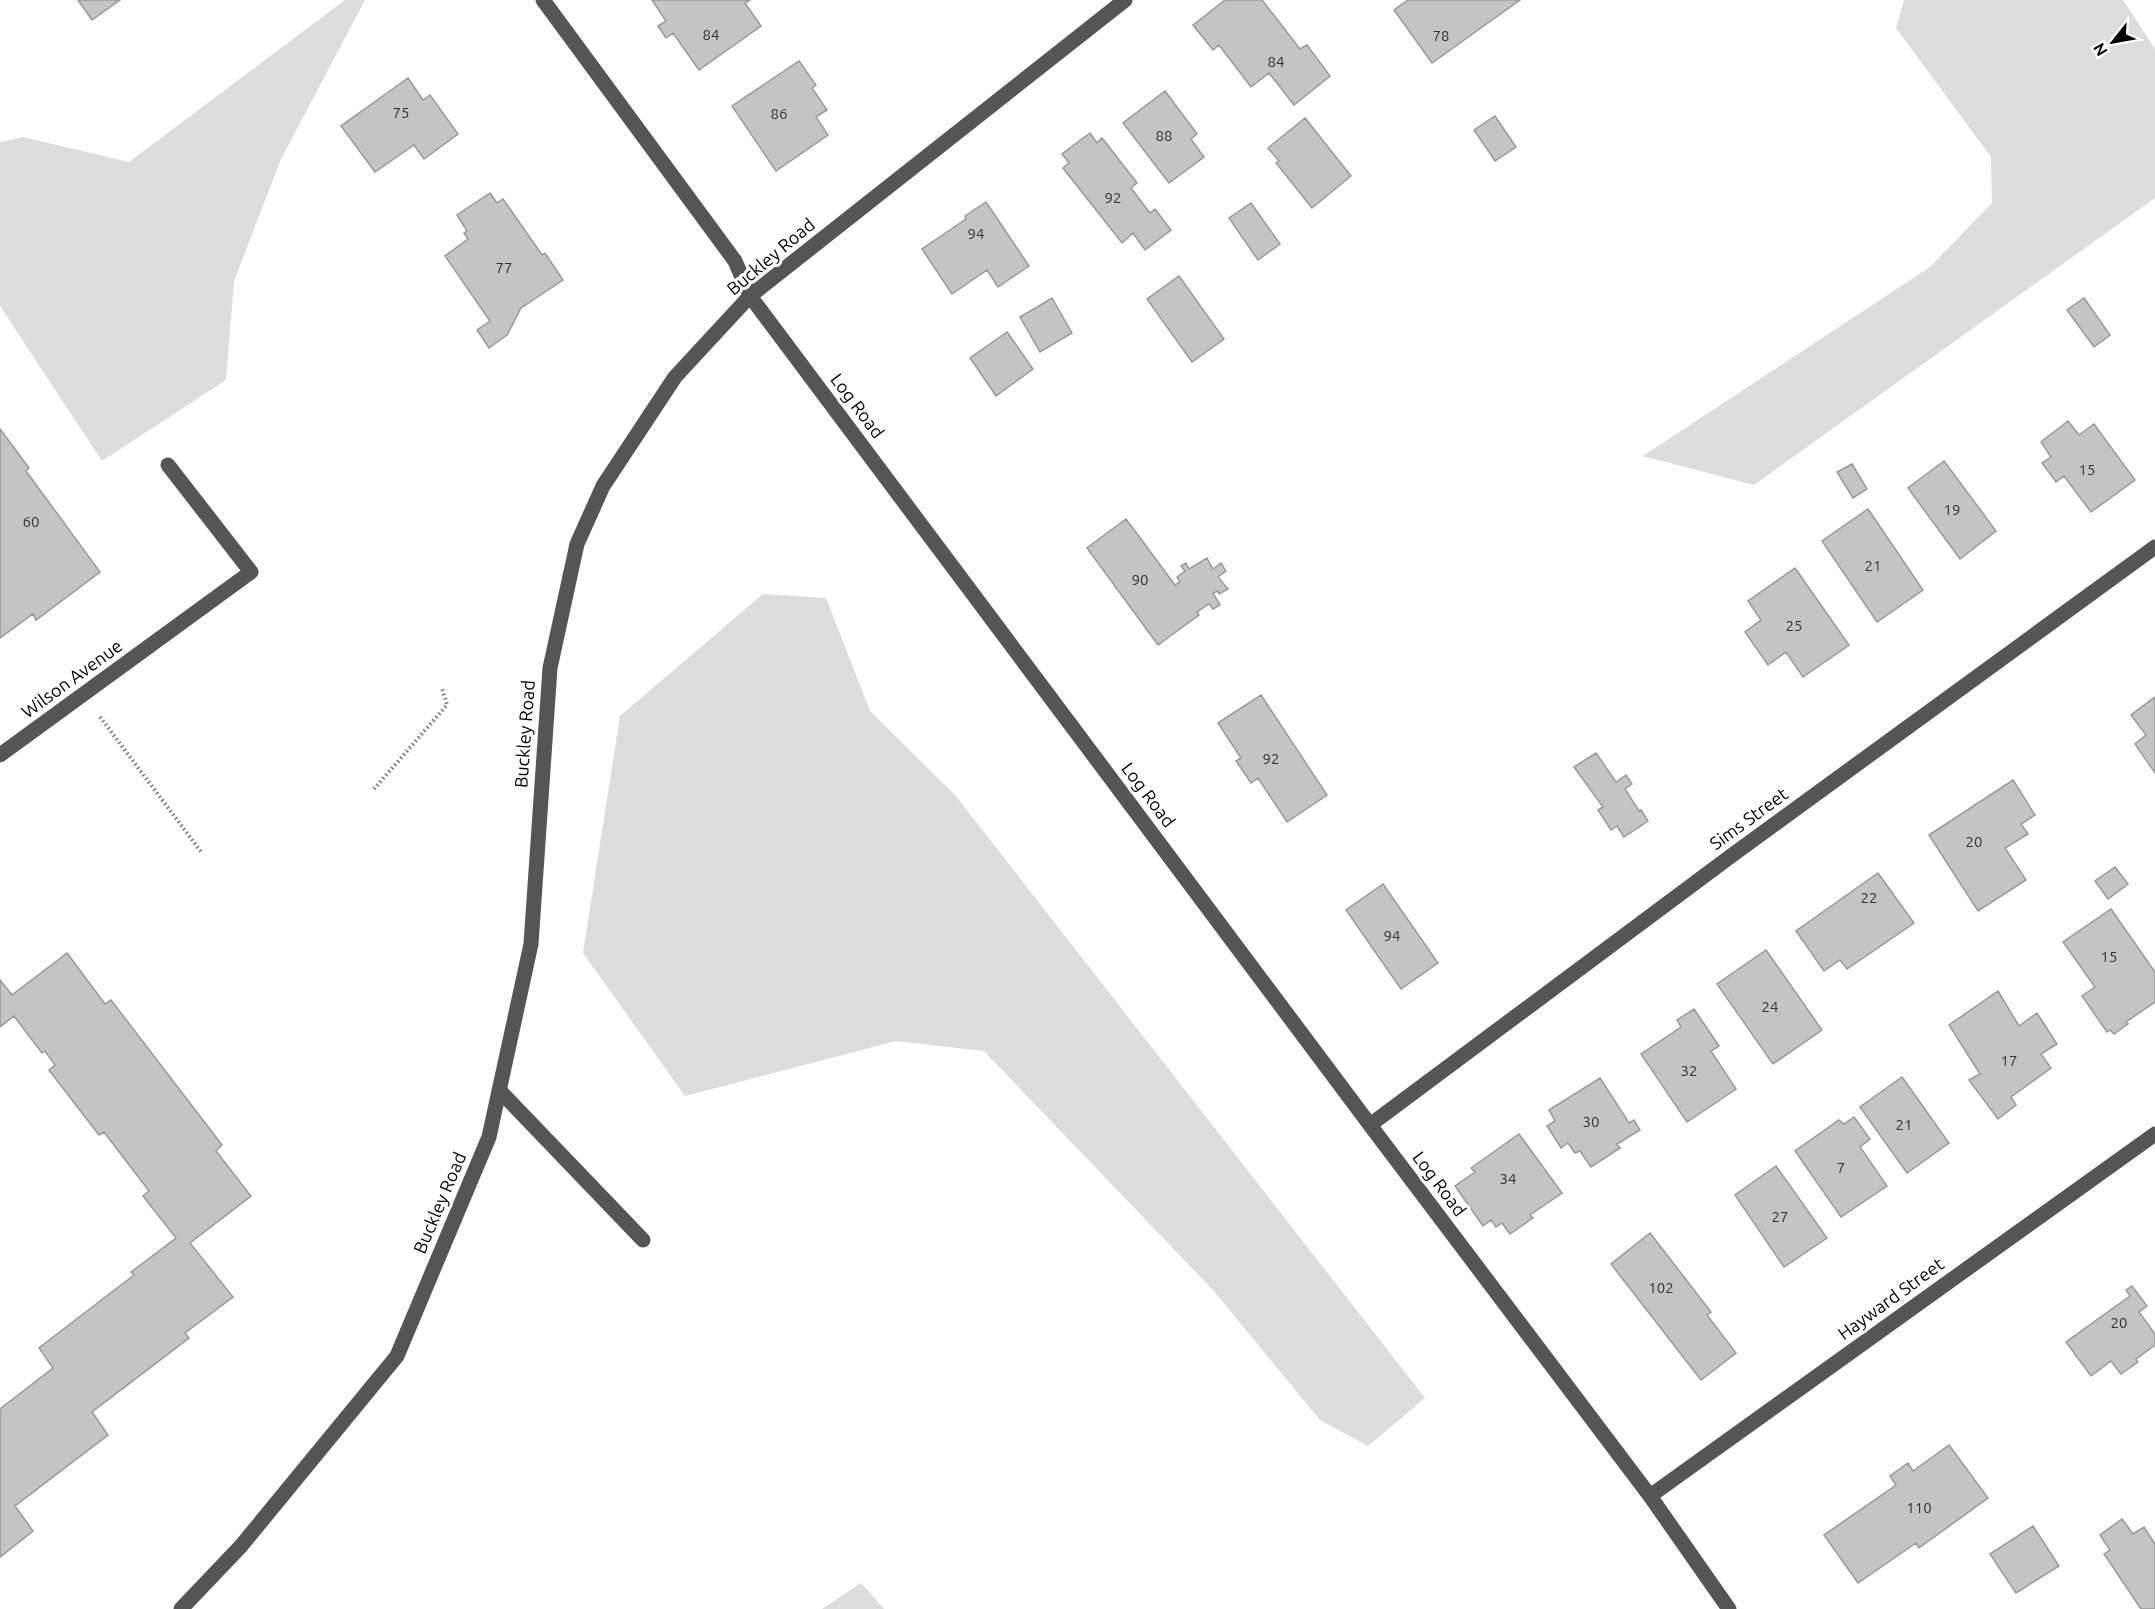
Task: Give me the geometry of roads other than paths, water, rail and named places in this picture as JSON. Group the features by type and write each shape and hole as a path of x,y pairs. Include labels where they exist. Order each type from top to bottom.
{"street":[{"name":"Log Road","path":"543,0 735,261 750,296 1650,1496 1730,1609"},
{"name":"Buckley Road","path":"181,1609 241,1546 397,1356 489,1137 531,944 550,668 577,544 603,486 675,377 750,296 1125,0"},
{"name":"Wilson Avenue","path":"0,755 250,572 168,465"},
{"name":"Sims Street","path":"1370,1125 1731,856 2155,547"},
{"path":"499,1090 643,1240"},
{"name":"Hayward Street","path":"1650,1496 2155,1134"}]}
